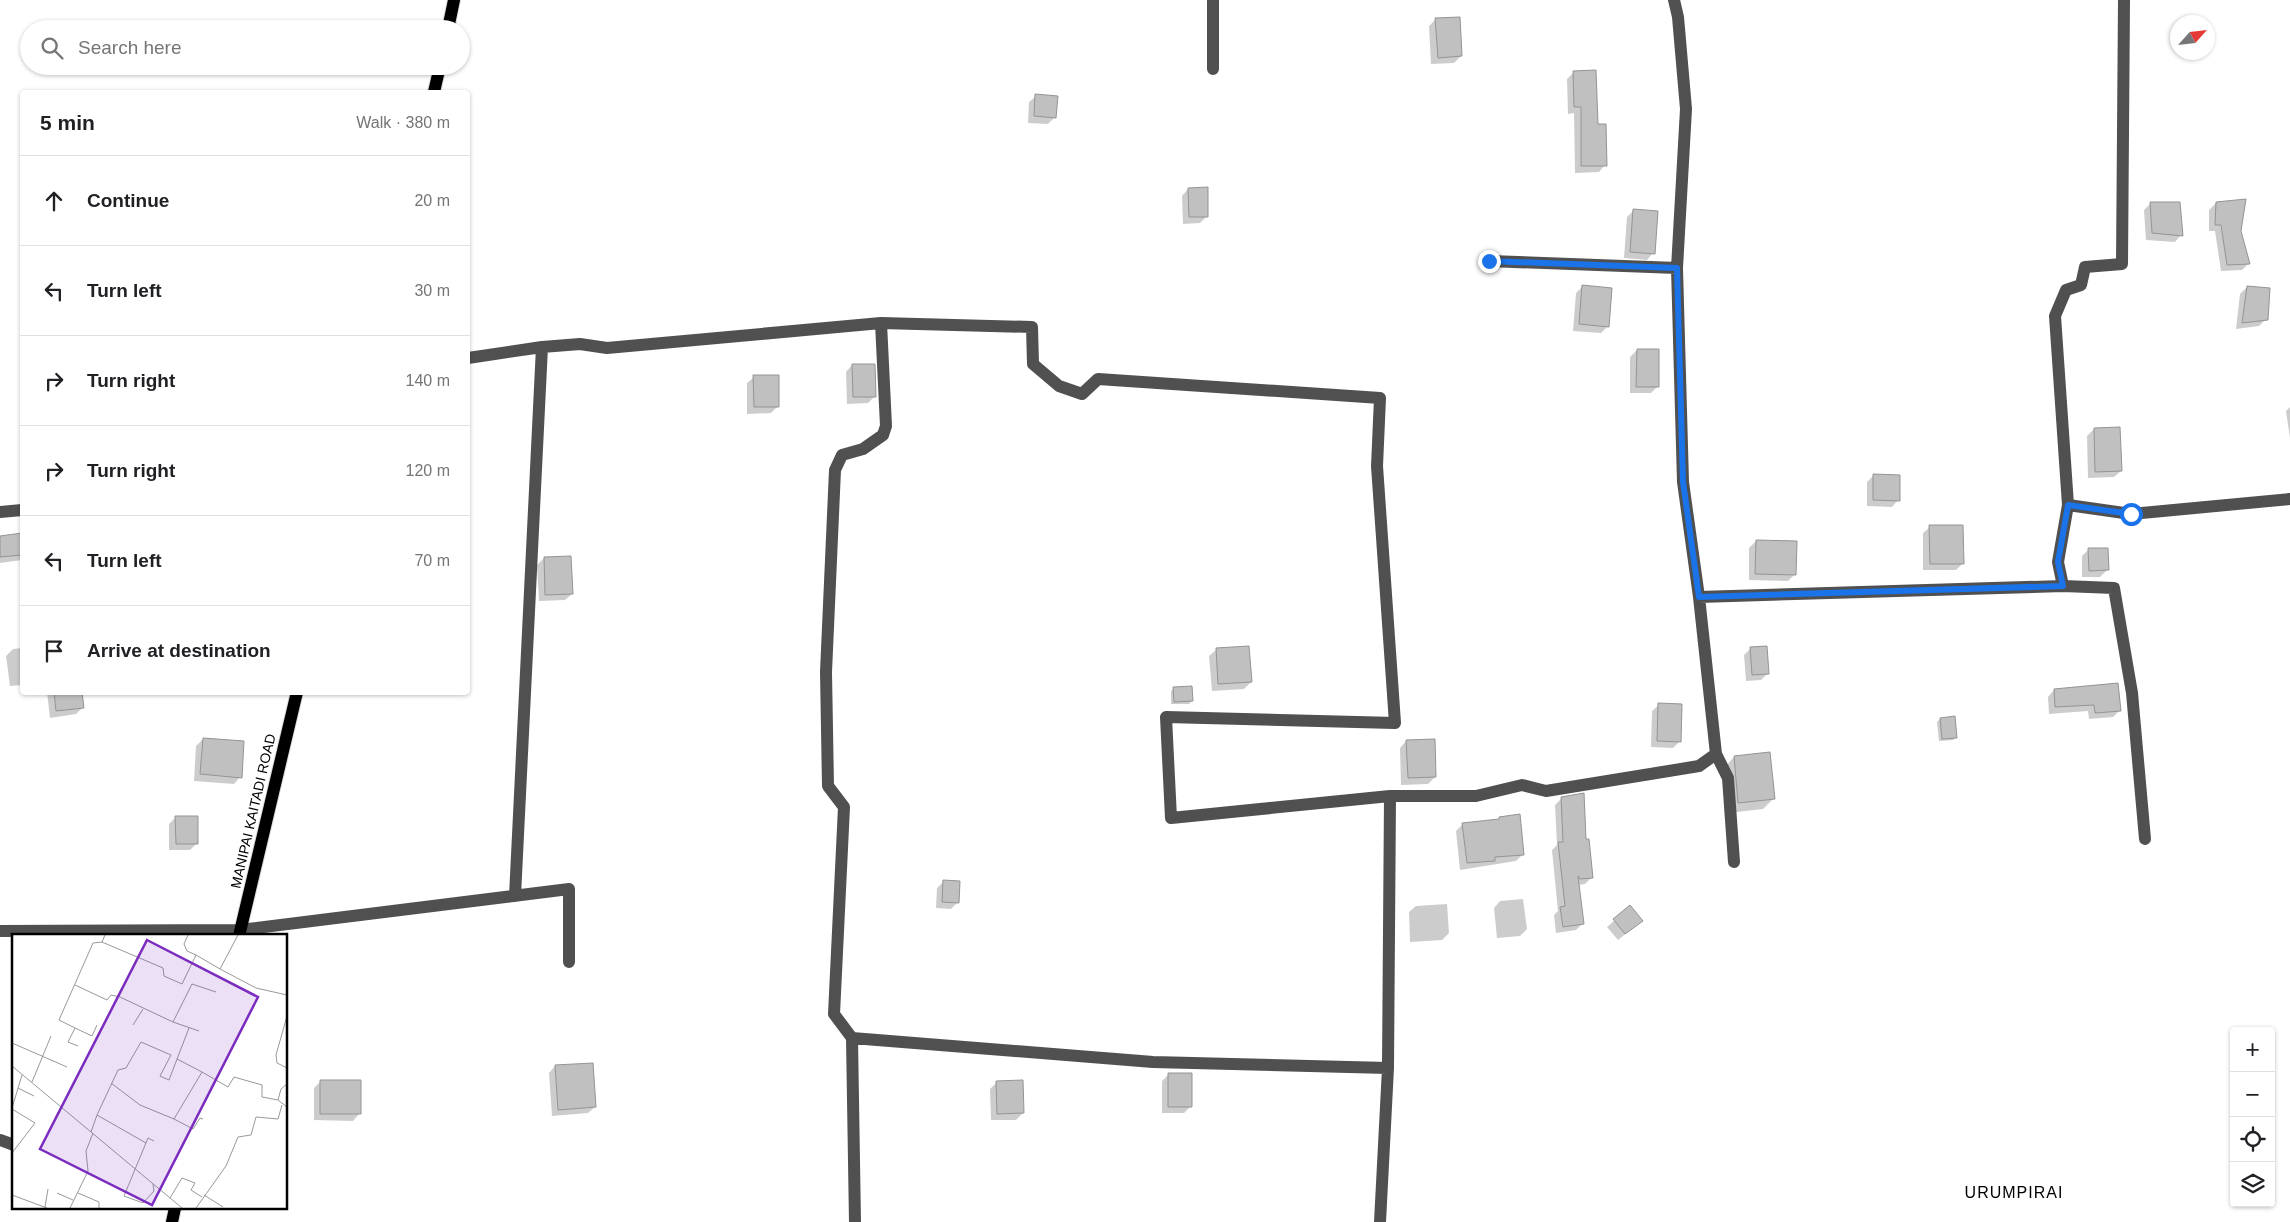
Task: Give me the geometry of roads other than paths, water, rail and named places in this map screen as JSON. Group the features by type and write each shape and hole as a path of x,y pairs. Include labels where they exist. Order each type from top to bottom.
{"main road":[{"path":"450,20 454,0"},
{"path":"434,90 438,75"},
{"name":"MANIPAI KAITADI ROAD","path":"239,933 295,695"}],"street":[{"path":"1213,0 1213,69"},
{"path":"1674,0 1678,17 1686,109 1677,268 1683,482 1699,597 1716,754 1728,778 1734,862"},
{"path":"2063,586 2058,562 2068,505 2055,316 2066,290 2081,285 2085,267 2122,264 2124,0"},
{"path":"1489,261 1677,268"},
{"path":"470,358 542,347 580,344 607,348 881,323 1032,327 1033,364 1059,386 1082,394 1098,379 1380,398 1377,466 1395,723 1166,717 1171,818 1390,796 1476,796 1522,785 1546,791 1699,766 1716,754"},
{"path":"855,1222 852,1038 834,1014 844,808 828,786 826,672 835,470 842,456 863,449 883,435 886,426 881,323"},
{"path":"515,896 542,347"},
{"path":"2068,505 2131,514 2290,499"},
{"path":"0,512 20,510"},
{"path":"1699,597 2063,586 2114,588 2132,693 2145,839"},
{"path":"1380,1222 1388,1068 1390,796"},
{"path":"0,931 239,933 569,889 569,962"},
{"path":"852,1038 1153,1062 1388,1068"},
{"path":"0,1140 12,1144"}],"district":[{"name":"URUMPIRAI","path":"2014,1192"}]}
